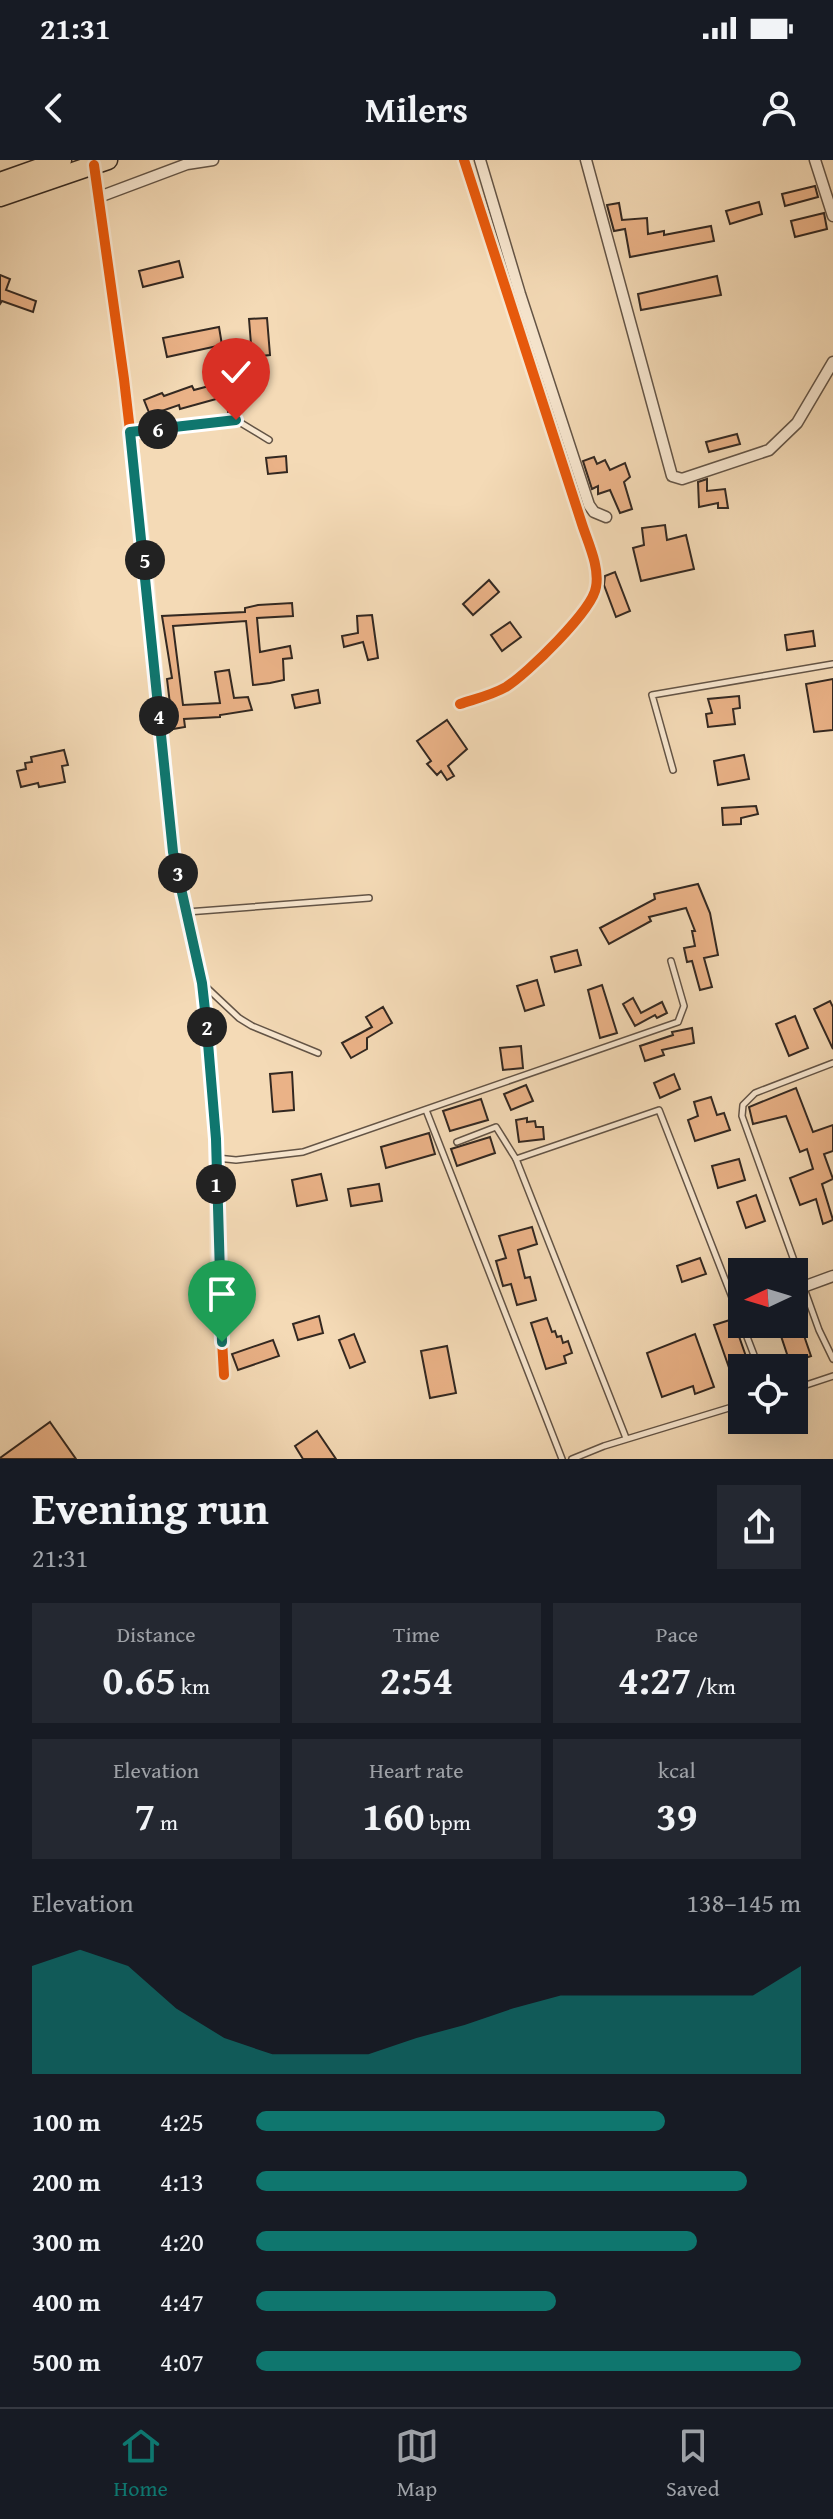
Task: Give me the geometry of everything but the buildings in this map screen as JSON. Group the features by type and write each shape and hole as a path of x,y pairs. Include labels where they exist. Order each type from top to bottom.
{"highway":[{"path":"0,182 62,160"},
{"path":"0,197 101,162"}],"street":[{"path":"99,197 187,164 213,160"},
{"path":"460,704 513,682 572,626 592,602 597,582 581,521 464,160"},
{"path":"480,160 589,505 594,512 606,517"},
{"path":"586,160 672,476 676,480 769,450 797,423 833,362"},
{"path":"815,160 833,216"},
{"path":"101,162 99,197 130,432 173,852 202,983 216,1158 217,1252 224,1375"},
{"path":"808,1285 833,1276"}],"lane":[{"path":"130,432 236,420 269,440"},
{"path":"673,770 652,695 833,664"},
{"path":"186,912 369,898"},
{"path":"216,1158 236,1160 303,1152 678,1022 684,1006 671,961"},
{"path":"202,983 239,1018 266,1033 318,1053"},
{"path":"793,1258 743,1121 743,1105 755,1093 833,1063"},
{"path":"426,1110 562,1459"},
{"path":"516,1159 659,1110 728,1288"},
{"path":"457,1142 496,1127 516,1159 626,1438"},
{"path":"808,1299 833,1359"},
{"path":"808,1384 833,1376"},
{"path":"572,1459 626,1438 728,1408"}],"cycle path":[{"path":"460,704 501,690 516,680 572,625 592,597 597,579 592,554 464,160"},
{"path":"94,165 124,379 146,569 173,852 202,983 206,1019 216,1139 217,1252 224,1375"}],"route":[{"path":"222,1342 216,1139 206,1019 202,983 173,852 130,432 236,420"}]}
